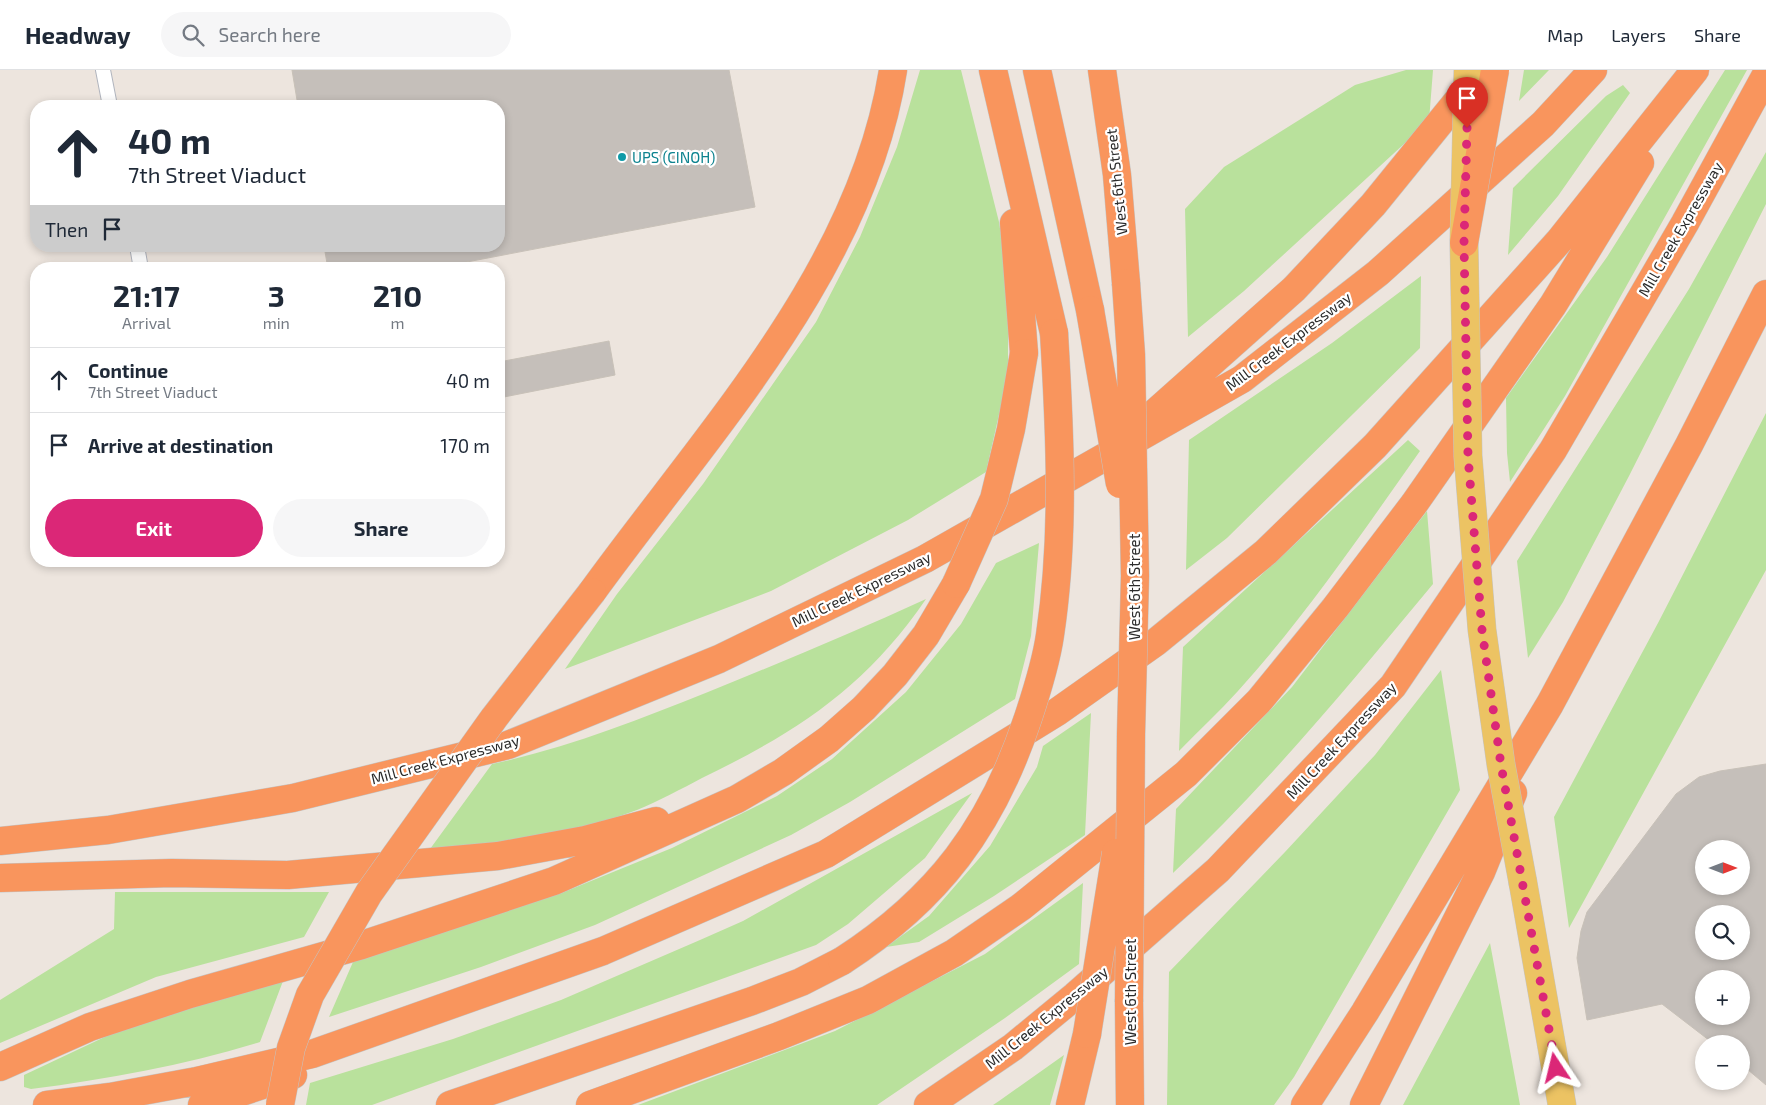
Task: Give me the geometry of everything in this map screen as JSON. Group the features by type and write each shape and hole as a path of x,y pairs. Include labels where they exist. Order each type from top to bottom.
{"highway":[{"path":"280,1105 291,1048 310,995 369,893 494,718 592,592 738,396 797,309 848,218 868,167 893,70"},
{"path":"450,1105 752,1001 801,982 842,961 898,921 951,868 1002,787 1037,692 1050,636 1057,572 1060,446 1054,333 993,70"},
{"path":"1038,70 1090,310 1135,576"},
{"name":"West 6th Street","path":"1102,70 1117,175 1131,354 1135,576 1131,734 1130,1105"},
{"path":"1103,458 1294,290 1373,205 1483,70"},
{"path":"1464,243 1495,70"},
{"name":"Mill Creek Expressway","path":"0,840 108,830 293,798 508,745 719,659 925,559 1242,379 1378,273 1543,124 1593,70"},
{"path":"47,1105 110,1097 197,1081 312,1054 603,951 826,854 1057,712 1156,642 1266,552 1375,446 1560,240 1696,70"},
{"path":"590,1105 778,1036 868,1000 954,953 1020,907 1186,774 1258,701 1335,608 1414,504 1553,305 1696,70"},
{"name":"Mill Creek Expressway","path":"928,1105 1013,1047 1075,996 1218,870 1393,686 1553,450 1685,222 1766,75"},
{"path":"0,1067 90,1028 181,997 362,945 554,882 737,799 806,755 864,708 895,675 926,635 956,584 994,499 1011,429 1024,353 1004,117"},
{"path":"1305,1105 1365,1012 1550,704 1689,445 1766,294"},
{"path":"1364,1105 1481,872 1550,704"},
{"path":"1070,1105 1087,1034 1113,877 1131,734"},
{"path":"0,878 172,873 288,875 498,856 585,840 737,799"},
{"path":"202,1105 315,1067 471,998"}],"main road":[{"path":"1468,70 1464,243 1468,456 1482,630 1501,765 1562,1105"}],"lane":[{"path":"103,70 109,100"}],"green space":[{"path":"920,70 961,70 999,222 1008,279 1008,364 1005,388 986,472 908,520 771,591 565,669 617,594 703,484 816,322 860,237 897,147"},
{"path":"1406,70 1433,70 1429,121 1244,291 1188,337 1185,209 1224,167 1355,85"},
{"path":"1524,70 1549,70 1519,101"},
{"path":"1725,70 1747,70 1565,396 1510,482 1507,453 1506,398 1607,257"},
{"path":"1623,85 1630,93 1558,196 1508,255 1513,188 1606,96"},
{"path":"1766,152 1766,204 1629,476 1563,602 1528,658 1517,561 1689,289"},
{"path":"1421,276 1420,348 1227,538 1186,570 1189,440 1332,343"},
{"path":"1766,413 1766,570 1569,928 1554,817 1658,623"},
{"path":"1408,440 1420,451 1310,604 1263,663 1231,699 1179,751 1183,647"},
{"path":"1427,511 1433,584 1308,733 1242,804 1173,873 1176,809 1292,687"},
{"path":"1039,543 1031,636 1015,699 850,802 791,835 595,925 481,967 329,1017 353,962 564,892 672,848 777,796 832,759 906,692 961,624 996,563"},
{"path":"926,599 879,658 827,705 799,725 768,743 670,795 637,810 561,832 483,845 430,849 492,764 575,742 655,713 791,658"},
{"path":"1441,670 1460,790 1294,1077 1274,1105 1167,1105 1169,972 1285,852 1375,755"},
{"path":"1091,713 1085,835 994,896 919,942 886,947 929,916 990,846 1037,767 1043,746"},
{"path":"972,793 925,858 848,924 816,945 372,1105 306,1105 310,1083 453,1039 561,1000 743,921"},
{"path":"1083,883 1079,964 1005,1018 877,1105 638,1105 835,1031 985,954"},
{"path":"115,892 329,892 304,937 156,977 0,1043 0,1000 114,929"},
{"path":"1490,943 1520,1105 1403,1105"},
{"path":"283,981 260,1042 204,1058 118,1076 31,1089 24,1087 24,1075 128,1026"},
{"path":"1064,1055 1050,1105 993,1105 999,1101"}],"building":[{"name":"UPS (CINOH)","path":"292,70 729,70 755,207 467,262 327,262 325,252 505,252 505,100 297,100"},
{"path":"609,341 615,375 505,397 505,361"},
{"path":"1766,764 1766,1085 1750,1072 1750,1035 1702,1035 1662,1004 1587,1020 1577,958 1581,931 1587,912 1676,794 1699,777 1720,771"}],"place":[{"name":"UPS (CINOH)","path":"622,157"}],"route":[{"path":"1467,128 1464,243 1468,456 1482,630 1501,765 1556,1068"}]}
